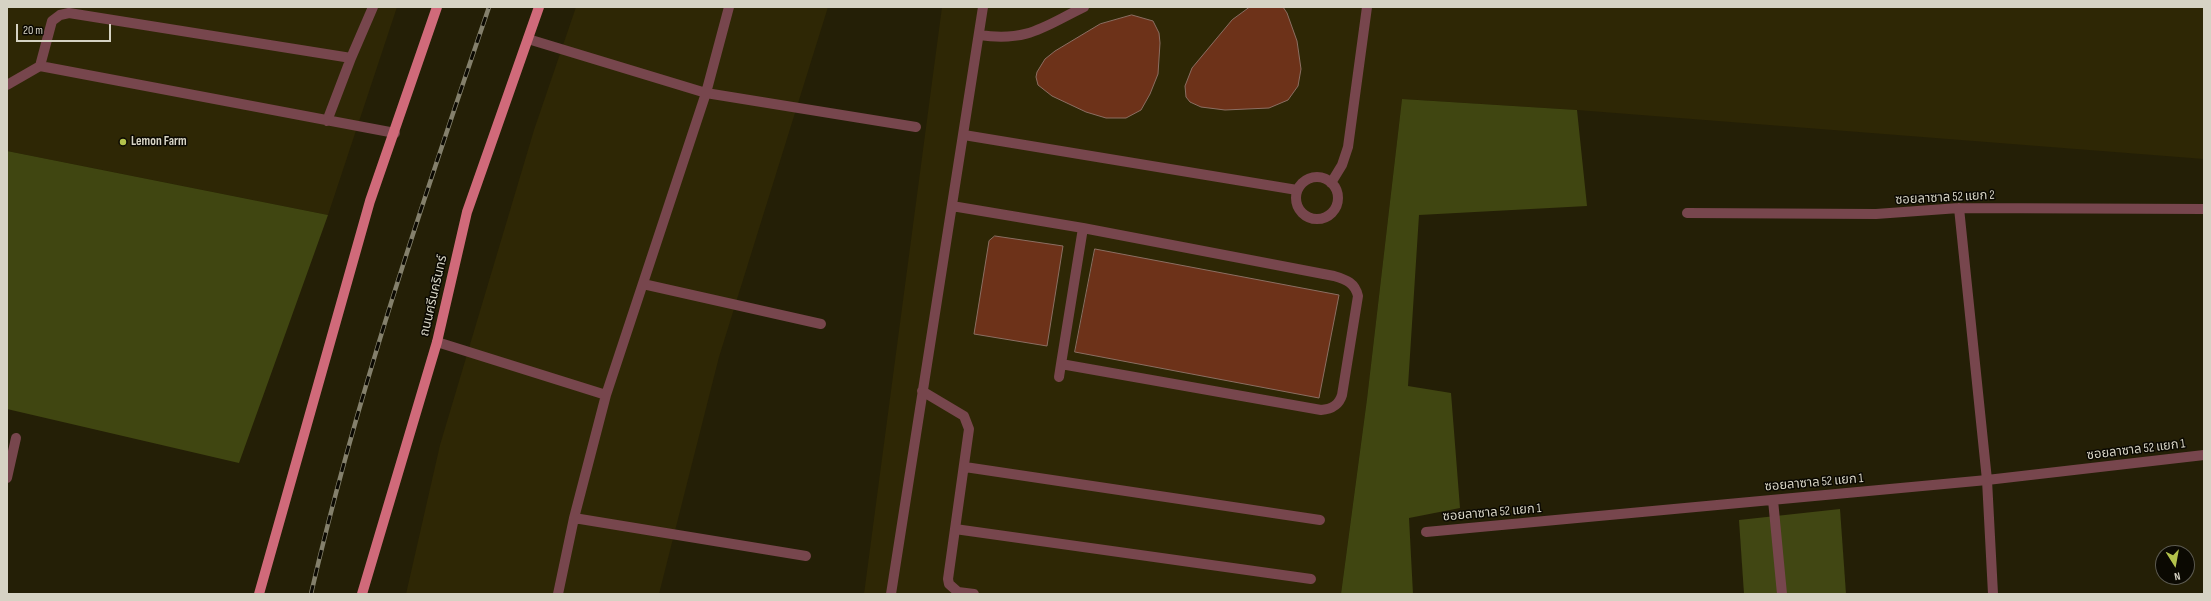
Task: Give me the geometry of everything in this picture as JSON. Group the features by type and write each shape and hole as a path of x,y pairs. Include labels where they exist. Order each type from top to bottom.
{"main road":[{"path":"262,591 370,201 395,133 437,7"},
{"name":"ถนนศรีนครินทร์","path":"362,594 437,342 467,212 539,7"}],"street":[{"path":"327,121 351,58 373,7"},
{"path":"558,594 574,518 606,395 706,93 729,7"},
{"path":"891,594 983,7"},
{"path":"979,35 993,37 1025,35 1084,7"},
{"path":"1331,183 1342,165 1348,147 1367,7"},
{"path":"40,66 52,21 60,15 68,13 351,58"},
{"path":"528,39 706,93 916,127"},
{"path":"7,85 40,66 395,133"},
{"path":"964,135 1297,190"},
{"path":"1321,177 1336,188 1338,198 1337,206 1331,214 1322,219 1313,219 1304,215 1298,208 1296,199 1297,190 1303,182 1311,178 1321,177"},
{"path":"952,206 1083,228 1345,279 1356,289 1358,296 1342,395 1340,402 1328,410 1313,409 1061,364"},
{"path":"1959,208 1987,480 1993,594"},
{"name":"ซอยลาซาล 52 แยก 2","path":"1687,212 1876,214 1959,208 2204,208"},
{"path":"1059,377 1083,228"},
{"path":"643,284 821,324"},
{"path":"437,342 606,395"},
{"path":"922,391 964,416 970,434 948,572 949,584 958,592 974,594"},
{"path":"7,478 16,438"},
{"name":"ซอยลาซาล 52 แยก 1","path":"1426,532 1987,480 2204,455"},
{"path":"965,467 1320,520"},
{"path":"1773,500 1782,594"},
{"path":"574,518 806,556"},
{"path":"955,529 1312,579"}],"shaded area":[{"path":"7,7 397,7 328,215 7,151"},
{"path":"576,7 828,7 719,357 659,594 406,594 440,445 534,130"},
{"path":"942,7 2204,7 2204,159 1577,110 1402,99 1367,399 1341,594 864,594"}],"green space":[{"path":"1402,99 1577,110 1587,206 1419,215 1408,386 1451,393 1460,508 1409,518 1413,594 1341,594 1367,399"},
{"path":"7,151 328,215 239,463 7,409"},
{"path":"1840,509 1846,594 1744,594 1739,520"}],"building":[{"path":"1250,7 1283,7 1287,13 1297,41 1301,69 1298,86 1288,100 1269,108 1225,110 1201,107 1190,102 1186,97 1185,86 1192,68 1232,20"},
{"path":"1132,15 1153,21 1159,33 1160,43 1158,74 1150,94 1141,110 1126,118 1106,118 1086,112 1052,96 1038,85 1036,77 1037,72 1045,59 1055,51 1100,24"},
{"path":"995,236 1063,246 1047,346 974,334 989,241"},
{"path":"1095,249 1339,295 1319,398 1075,352"}],"railway":[{"path":"311,594 349,445 392,298 489,7"}],"place":[{"name":"Lemon Farm","path":"123,142"}]}
